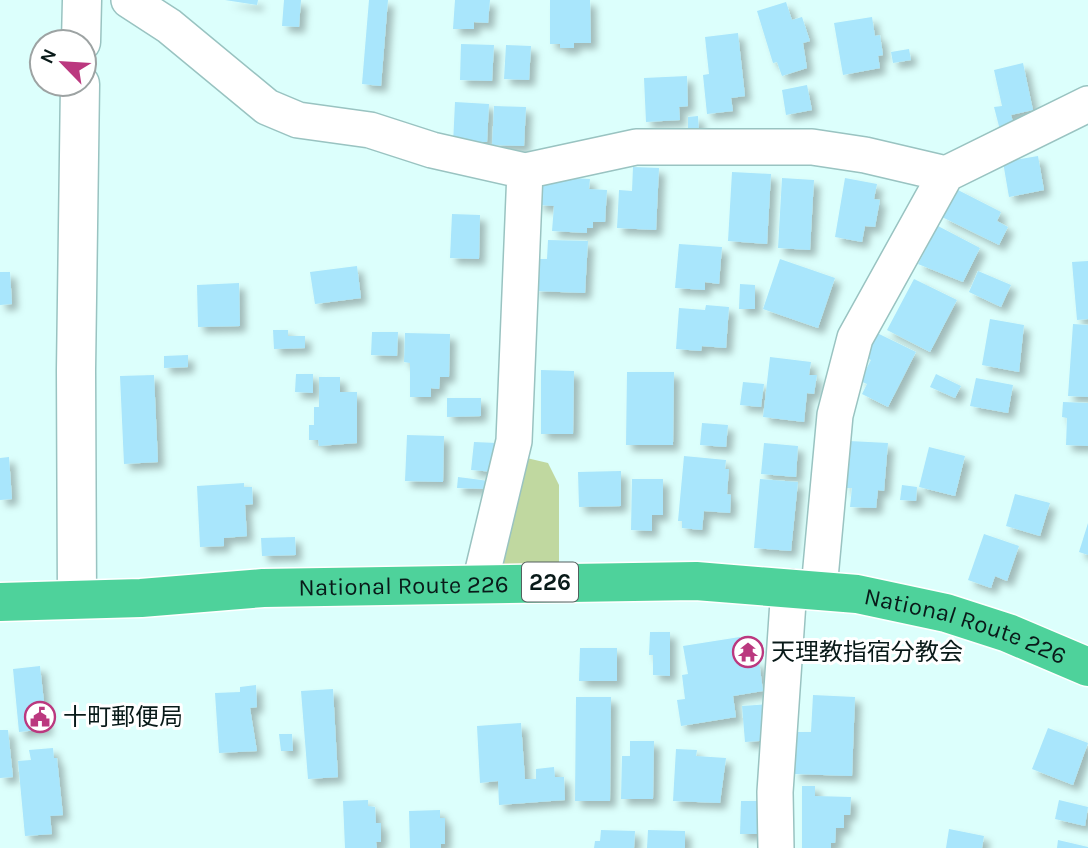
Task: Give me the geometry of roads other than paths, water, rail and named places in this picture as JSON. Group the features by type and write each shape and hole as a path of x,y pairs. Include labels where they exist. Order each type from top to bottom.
{"highway":[{"name":"National Route 226","path":"0,602 141,598 262,588 696,581 804,588 946,612 1008,633 1088,667"}],"street":[{"path":"81,28 82,0"},
{"path":"129,0 169,26 267,107 298,120 370,130 432,150 525,171 636,147 812,147 865,155 946,174"},
{"path":"77,599 76,370 80,98"},
{"path":"776,848 775,792 804,588 835,415 855,338 946,174 1088,104"},
{"path":"480,583 514,441 525,171"}],"place":[{"name":"天理教指宿分教会","path":"748,652"},
{"name":"十町郵便局","path":"40,717"}]}
